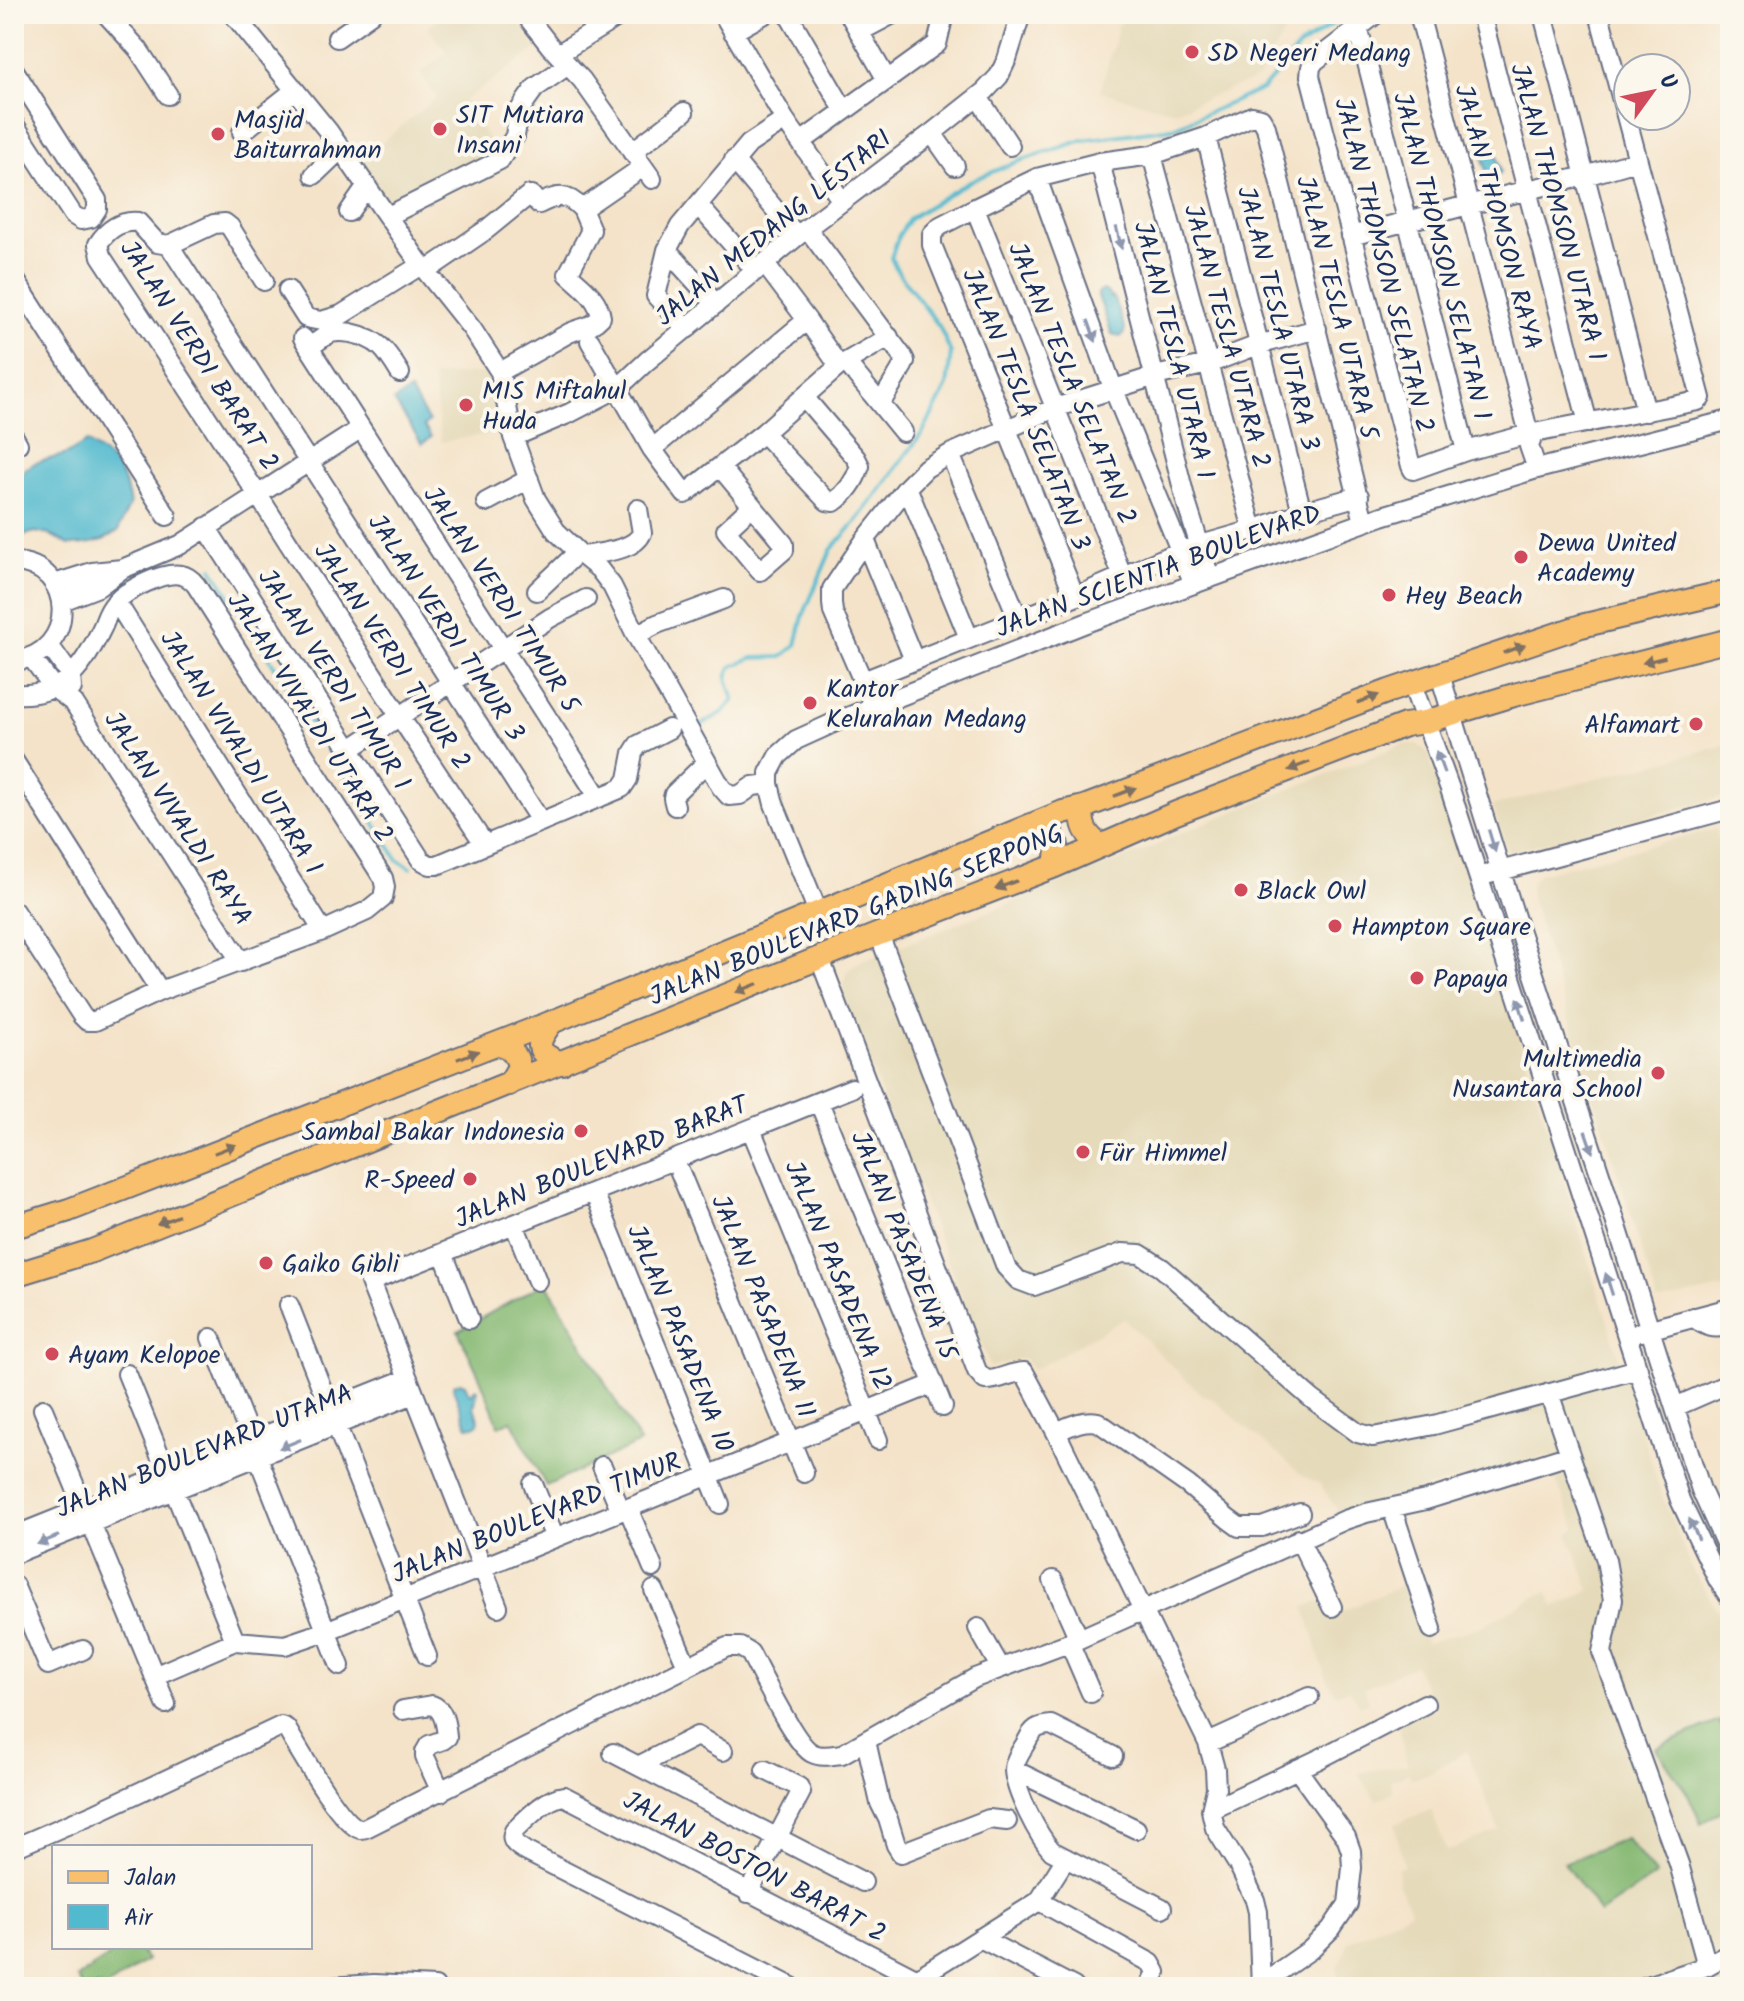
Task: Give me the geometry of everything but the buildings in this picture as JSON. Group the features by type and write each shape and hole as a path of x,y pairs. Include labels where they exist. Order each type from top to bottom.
{"main road":[{"name":"JALAN BOULEVARD GADING SERPONG","path":"15,1226 69,1210 499,1043 1063,812 1084,807 1284,730 1581,626 1730,591"},
{"name":"JALAN BOULEVARD GADING SERPONG","path":"14,1275 92,1251 1055,866 1176,813 1405,725 1730,640"},
{"path":"1084,807 1081,816 1084,829 1101,846"},
{"path":"1039,823 1056,838 1059,848 1055,866"},
{"path":"552,1022 540,1038 540,1049 546,1057 562,1063"},
{"path":"499,1043 517,1058 519,1067 509,1084"}],"street":[{"path":"337,38 371,14"},
{"path":"525,14 582,80 642,166"},
{"path":"388,216 500,160 515,136 519,111 535,88 563,60 622,14"},
{"path":"723,14 785,120 842,201"},
{"path":"733,32 765,14"},
{"path":"788,14 844,110"},
{"path":"849,14 887,80"},
{"path":"859,32 893,14"},
{"name":"JALAN MEDANG LESTARI","path":"513,437 618,388 802,232 978,97 999,76 1021,14"},
{"path":"1358,27 1376,14"},
{"name":"JALAN THOMSON RAYA","path":"1419,14 1533,451"},
{"name":"JALAN THOMSON UTARA 1","path":"1481,14 1588,423"},
{"path":"1543,14 1646,412"},
{"path":"1466,451 1533,451 1588,423 1698,401 1701,396 1599,14"},
{"path":"801,142 937,44 939,15"},
{"path":"111,16 138,49 168,95"},
{"path":"238,16 341,149 500,372 513,437 536,499 556,531 599,569 612,586 721,787 729,796 740,795 753,786 769,784 774,804 818,912"},
{"name":"JALAN THOMSON SELATAN 2","path":"1358,27 1315,61 1310,76 1411,466 1416,470 1466,451"},
{"name":"JALAN THOMSON SELATAN 1","path":"1358,27 1466,451"},
{"path":"14,70 97,200 97,209 91,218 81,220 73,215 14,124"},
{"path":"242,132 295,90"},
{"path":"978,97 1010,146"},
{"path":"582,209 642,166 684,112"},
{"name":"JALAN TESLA UTARA 5","path":"1206,137 1252,116 1261,118 1266,127 1364,522"},
{"path":"687,329 656,296 667,250 680,226 734,160 749,144 785,120"},
{"path":"932,133 955,166"},
{"path":"975,208 1037,178 1100,162 1152,155 1206,137"},
{"name":"JALAN TESLA UTARA 3","path":"1206,137 1302,512"},
{"path":"314,175 341,149"},
{"name":"JALAN TESLA UTARA 2","path":"1152,155 1253,530"},
{"path":"734,160 802,232 889,337 905,361 881,403"},
{"path":"1351,236 1637,161"},
{"name":"JALAN TESLA UTARA 1","path":"1100,162 1200,547 1202,581"},
{"path":"1037,178 1113,388 1180,551 1202,581"},
{"path":"349,212 367,186"},
{"path":"288,290 306,318 321,321 341,315 486,230 529,195 541,204 559,196 568,198 582,209 591,230 568,274 589,293 598,305 601,317 588,328 569,333 500,372"},
{"path":"698,205 760,267 903,432"},
{"name":"JALAN TESLA SELATAN 3","path":"975,208 940,226 932,234 932,240 1005,429 1075,597"},
{"name":"JALAN TESLA SELATAN 2","path":"975,208 1123,577"},
{"name":"JALAN VERDI BARAT 2","path":"169,245 157,243 138,222 126,221 104,235 98,244 101,256 258,495"},
{"path":"169,245 214,224 225,223 264,281"},
{"name":"JALAN VERDI TIMUR 3","path":"169,245 541,822"},
{"path":"667,250 716,304"},
{"path":"14,278 167,516"},
{"path":"652,449 807,320"},
{"path":"874,707 833,612 832,589 865,540 926,468 950,454 1055,408 1113,388 1208,364 1258,345 1317,329"},
{"name":"JALAN VERDI TIMUR 5","path":"400,373 388,353 368,338 340,332 306,343 599,798"},
{"path":"590,341 652,449 684,494 763,433 842,364 889,337"},
{"path":"763,433 827,501 834,502 844,495 860,466 804,397"},
{"name":"JALAN SCIENTIA BOULEVARD","path":"769,784 769,773 778,756 796,740 1086,623 1364,522 1533,451 1730,420"},
{"path":"58,593 92,572 122,569 180,545 360,429"},
{"path":"950,454 1018,618"},
{"path":"720,467 752,506"},
{"path":"486,502 529,479"},
{"path":"907,487 969,638"},
{"name":"JALAN VERDI TIMUR 2","path":"258,495 485,845"},
{"path":"863,681 1075,597 1180,551 1302,512 1359,498"},
{"path":"1164,512 1187,505"},
{"path":"537,591 581,554 629,545 638,540 642,533 638,509"},
{"name":"JALAN VERDI TIMUR 1","path":"206,527 421,860 437,865 485,845"},
{"path":"865,540 914,660"},
{"path":"14,562 39,568 58,593 62,617 58,632 49,645 23,659"},
{"name":"JALAN VIVALDI UTARA 2","path":"116,601 132,590 172,574 189,578 196,585 383,878 383,898 373,908 323,931"},
{"path":"350,749 550,618 586,599"},
{"path":"636,635 724,599"},
{"path":"14,694 43,693 71,676 82,665 116,601"},
{"name":"JALAN VIVALDI UTARA 1","path":"116,601 323,931"},
{"name":"JALAN VIVALDI RAYA","path":"49,645 71,676 74,703"},
{"name":"JALAN VIVALDI RAYA","path":"23,659 74,703 241,962"},
{"path":"1440,675 1701,1490 1730,1554"},
{"path":"1412,684 1479,877 1680,1500 1718,1580 1730,1598"},
{"path":"485,845 622,788 628,779 633,753 638,745 669,729"},
{"path":"14,761 160,991"},
{"path":"675,806 674,794 707,762"},
{"path":"1479,877 1730,809"},
{"path":"14,911 87,1021 95,1021 160,991 323,931"},
{"path":"879,934 1006,1267 1018,1280 1034,1286 1122,1253 1140,1254 1162,1268 1312,1399 1358,1433 1373,1437 1434,1425 1638,1369"},
{"path":"820,959 977,1371 985,1380 1024,1372 1208,1743 1215,1769 1216,1789 1211,1810 1215,1828 1240,1868 1258,1912 1261,1986"},
{"name":"JALAN BOULEVARD BARAT","path":"411,1386 370,1282 852,1088"},
{"name":"JALAN PASADENA 15","path":"819,1102 943,1407"},
{"name":"JALAN PASADENA 12","path":"751,1129 878,1440"},
{"name":"JALAN PASADENA 11","path":"675,1160 804,1473"},
{"name":"JALAN PASADENA 10","path":"594,1192 720,1504"},
{"path":"514,1224 537,1281"},
{"path":"443,1253 469,1319"},
{"path":"289,1305 427,1656"},
{"path":"1626,1336 1730,1308"},
{"path":"1693,1317 1712,1329 1730,1326"},
{"path":"211,1338 340,1666"},
{"path":"127,1374 235,1641"},
{"path":"1675,1407 1730,1383"},
{"name":"JALAN BOULEVARD TIMUR","path":"154,1676 235,1641 285,1645 326,1631 933,1384"},
{"path":"411,1386 498,1607"},
{"name":"JALAN BOULEVARD UTAMA","path":"14,1554 87,1516 411,1386"},
{"path":"1549,1393 1606,1560 1613,1600 1602,1652 1679,1864 1707,1966"},
{"path":"43,1409 166,1704"},
{"path":"1056,1432 1089,1420 1106,1426 1188,1485 1239,1527 1262,1527 1300,1513"},
{"path":"14,1848 281,1726 286,1728 334,1806 358,1828 366,1828 727,1647 740,1647 750,1653 799,1743 813,1754 842,1754 957,1687 1000,1667 1074,1641 1355,1516 1426,1500 1570,1455"},
{"path":"602,1466 653,1568"},
{"path":"533,1484 555,1538"},
{"path":"1392,1508 1432,1629"},
{"name":"JALAN BOULEVARD UTAMA","path":"14,1536 87,1516"},
{"path":"1299,1539 1332,1607"},
{"path":"1053,1580 1091,1693"},
{"path":"14,1585 48,1665 83,1650"},
{"path":"654,1590 687,1666"},
{"path":"978,1628 1000,1667"},
{"path":"1208,1743 1309,1697"},
{"path":"1211,1810 1425,1704"},
{"path":"403,1710 432,1705 441,1711 447,1737 429,1745 425,1757 441,1792"},
{"path":"1113,1756 1051,1725 1041,1725 1033,1729 1014,1770 1023,1801 1052,1851 1162,1908"},
{"path":"638,1766 697,1736 723,1751"},
{"path":"866,1741 880,1803 901,1853 989,1819 1007,1821"},
{"path":"613,1753 863,1882"},
{"path":"1261,1986 1310,1950 1331,1929 1348,1904 1352,1868 1346,1837 1297,1769"},
{"path":"748,1893 801,1792 799,1787 765,1770"},
{"path":"1014,1770 1136,1829"},
{"name":"JALAN BOSTON BARAT 2","path":"792,1987 525,1851 514,1844 514,1831 545,1804 561,1796 570,1798 920,1984"},
{"path":"920,1984 980,1938 1039,1901 1066,1858"},
{"path":"1039,1901 1151,1963 1156,1972 1149,1987"},
{"path":"980,1938 1074,1987"},
{"path":"1644,1987 1707,1966 1730,1953"},
{"path":"1707,1966 1730,1967"},
{"path":"331,1987 374,1984 431,1986"}],"shaded area":[{"name":"SIT Mutiara Insani","path":"445,14 512,14 537,48 464,101 500,158 394,218 357,163 437,97 420,73 447,53 427,27"},
{"name":"SD Negeri Medang","path":"1122,14 1247,14 1288,26 1258,78 1175,111 1100,92"},
{"name":"MIS Miftahul Huda","path":"491,372 499,432 441,442 433,377"},
{"path":"1404,744 1417,744 1428,753 1661,1493 1691,1567 1730,1631 1730,1987 1340,1987 1337,1966 1346,1951 1347,1942 1411,1912 1398,1883 1398,1868 1404,1866 1395,1824 1431,1810 1447,1851 1499,1830 1467,1751 1427,1774 1412,1779 1408,1773 1391,1780 1393,1793 1376,1800 1358,1773 1407,1765 1398,1721 1436,1709 1415,1665 1364,1688 1369,1702 1360,1706 1349,1688 1336,1695 1325,1676 1305,1607 1321,1601 1328,1617 1411,1582 1426,1643 1480,1627 1547,1591 1554,1607 1590,1590 1568,1534 1576,1528 1551,1469 1550,1455 1338,1511 1319,1483 1303,1476 1214,1400 1202,1395 1124,1319 1033,1370 1024,1358 990,1367 842,994 846,972 860,962 1161,844 1170,837"},
{"path":"1730,744 1730,795 1508,852 1492,806"},
{"name":"Multimedia Nusantara School","path":"1716,829 1730,883 1730,1286 1658,1302 1530,894 1531,883 1539,874"}],"green space":[{"path":"546,1282 640,1443 546,1486 511,1420 499,1426 458,1331"},
{"path":"1719,1721 1730,1740 1730,1805 1701,1824 1689,1796 1656,1748"},
{"path":"1626,1838 1656,1875 1600,1913 1564,1863"},
{"path":"121,1949 139,1949 147,1960 107,1987 83,1987 77,1978"}],"water":[{"path":"1484,130 1489,139 1493,139 1501,172 1495,179 1487,175 1478,136"},
{"path":"1103,290 1110,298 1113,297 1125,329 1120,337 1112,334 1098,296"},
{"path":"410,391 429,422 424,426 431,437 422,444 394,401"},
{"path":"87,442 110,459 126,487 130,503 118,531 103,540 87,544 69,545 49,534 35,532 14,538 14,486 20,481 24,470 35,463 67,454"},
{"path":"460,1382 465,1384 469,1393 478,1390 474,1407 479,1421 477,1425 468,1427 453,1388"}],"waterway":[{"path":"697,727 722,713 734,700 727,678 731,667 752,658 782,657 796,645 803,616 831,550 860,517 923,432 947,386 951,353 939,326 891,258 899,235 910,218 970,181 1017,162 1083,140 1173,128 1263,89 1299,47 1347,14"},
{"path":"212,568 398,860 411,868"}],"place":[{"name":"SD Negeri Medang","path":"1192,52"},
{"name":"SIT Mutiara Insani","path":"440,129"},
{"name":"Masjid Baiturrahman","path":"218,134"},
{"name":"MIS Miftahul Huda","path":"466,405"},
{"name":"Dewa United Academy","path":"1521,557"},
{"name":"Hey Beach","path":"1389,595"},
{"name":"Kantor Kelurahan Medang","path":"810,703"},
{"name":"Alfamart","path":"1696,724"},
{"name":"Black Owl","path":"1241,890"},
{"name":"Hampton Square","path":"1335,926"},
{"name":"Papaya","path":"1417,978"},
{"name":"Multimedia Nusantara School","path":"1658,1073"},
{"name":"Sambal Bakar Indonesia","path":"581,1131"},
{"name":"Für Himmel","path":"1083,1152"},
{"name":"R-Speed","path":"470,1179"},
{"name":"Gaiko Gibli","path":"266,1263"},
{"name":"Ayam Kelopoe","path":"52,1354"}]}
